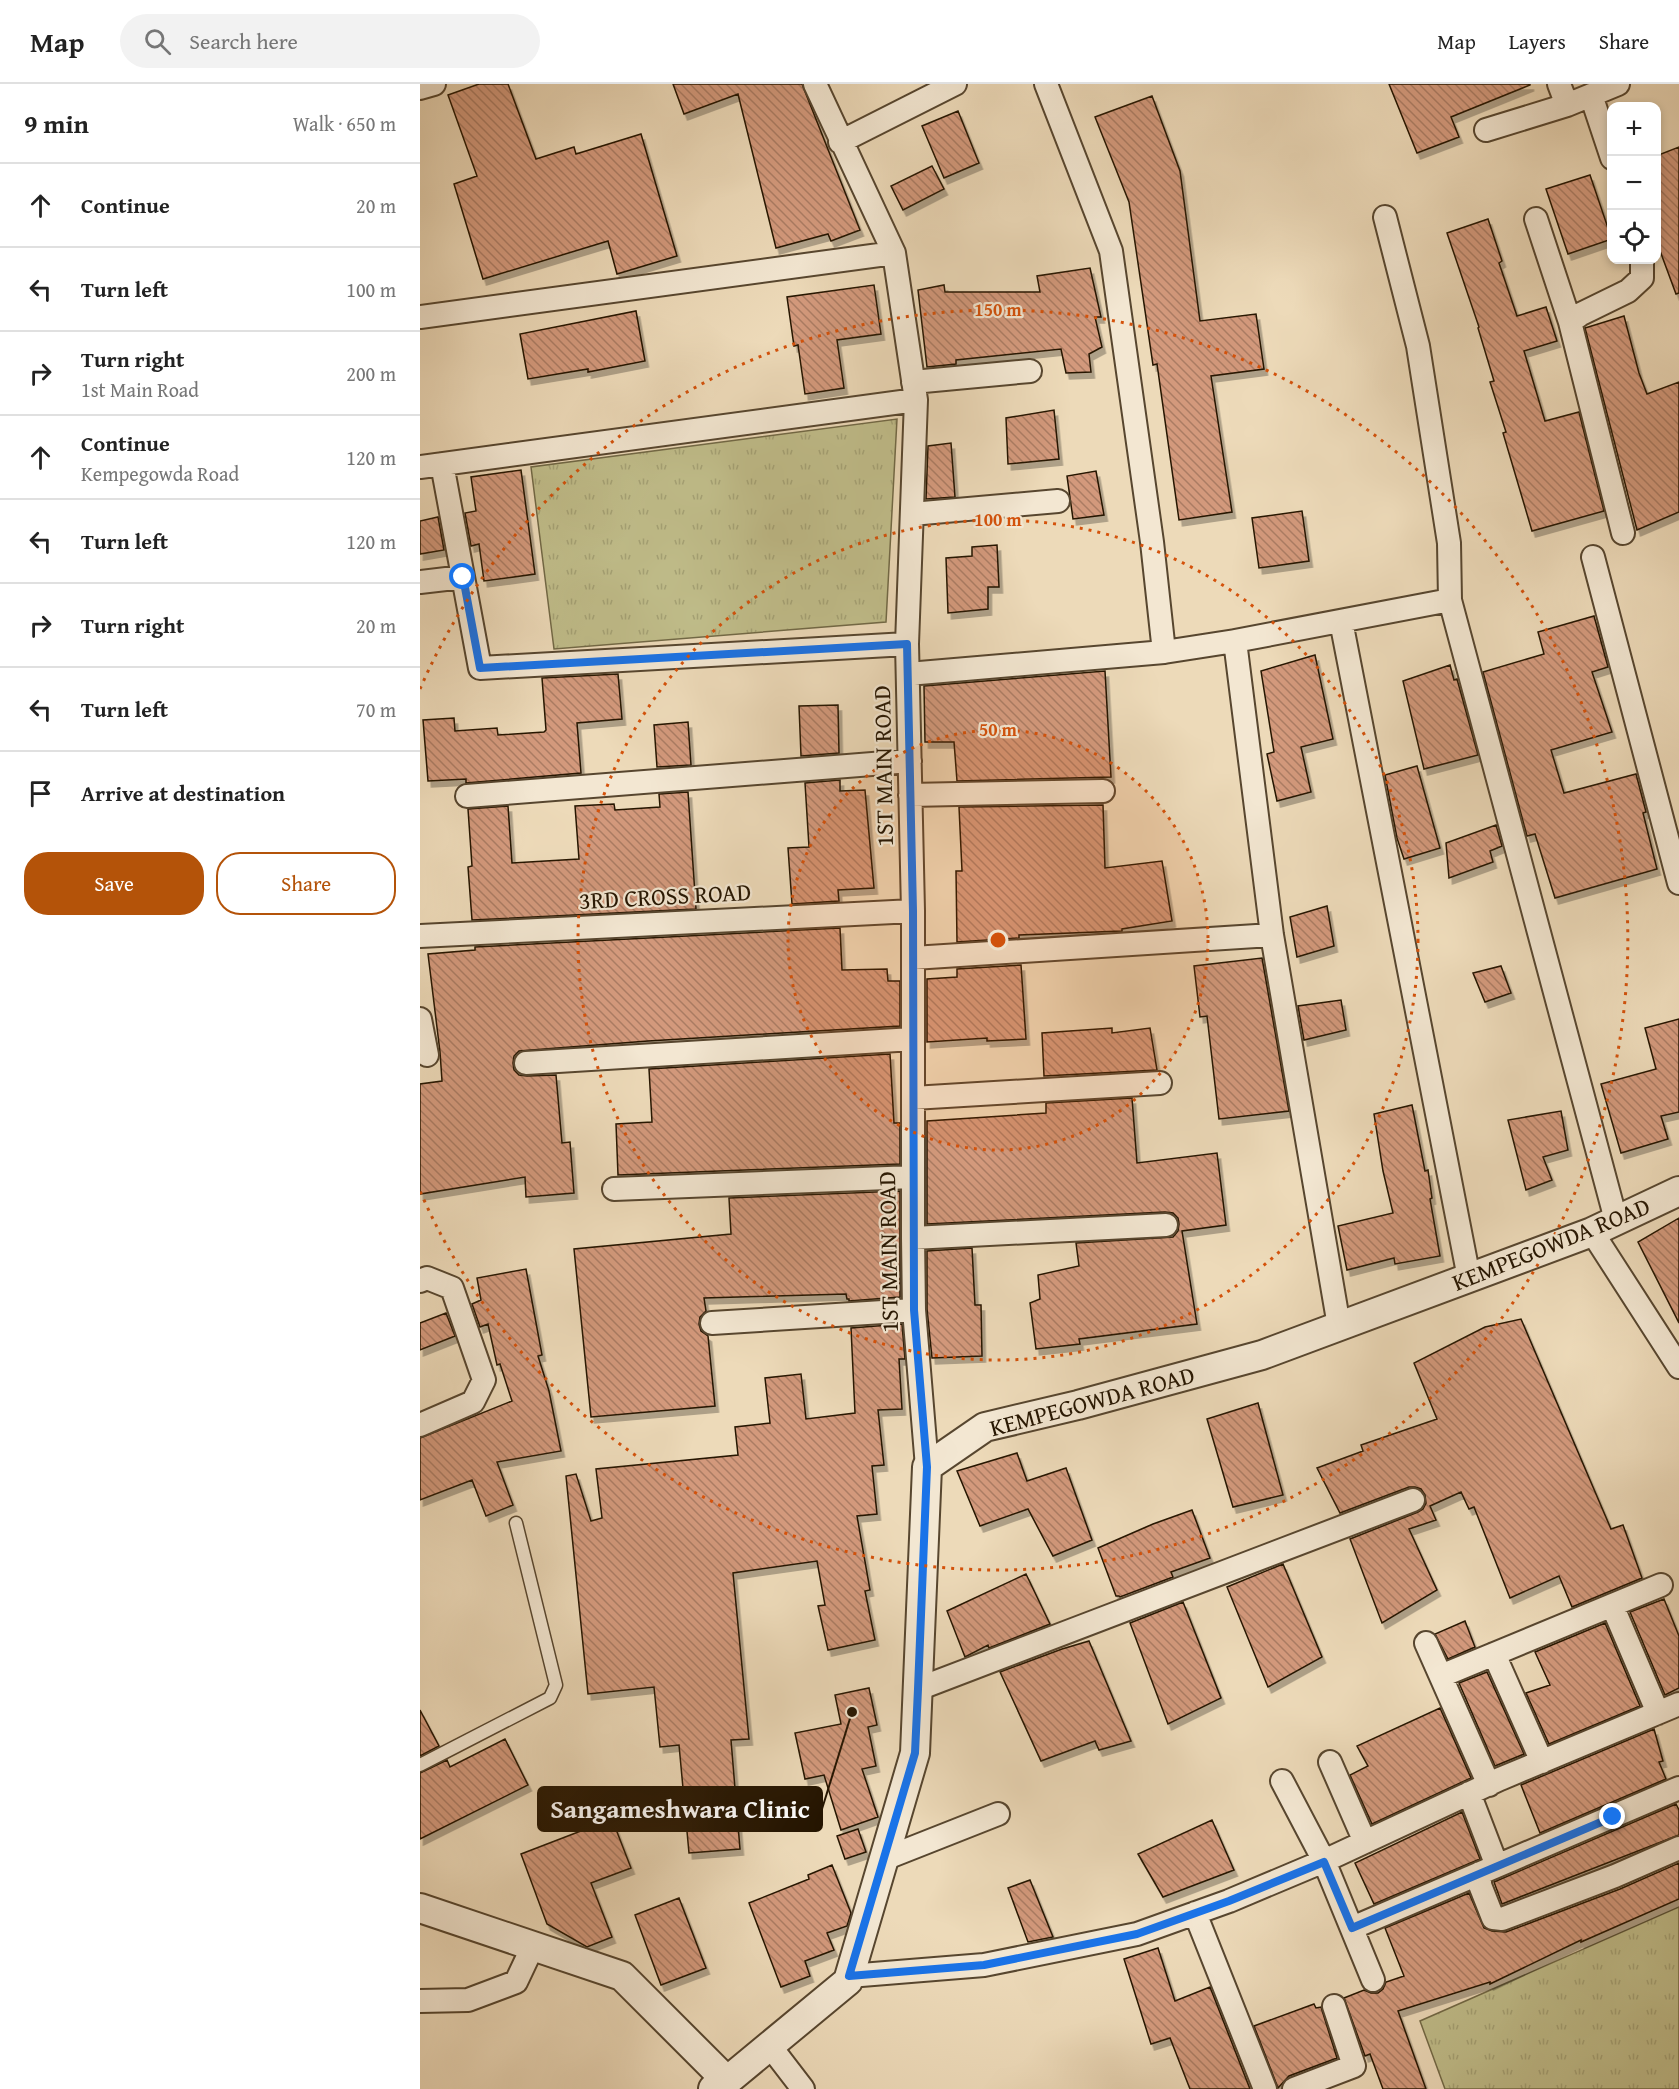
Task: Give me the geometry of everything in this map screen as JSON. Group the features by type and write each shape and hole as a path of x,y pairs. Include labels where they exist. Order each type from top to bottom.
{"street":[{"path":"420,88 434,84"},
{"name":"1ST MAIN ROAD","path":"815,84 840,142 894,253 915,391 907,644 913,911 913,1238 914,1310 927,1467"},
{"path":"840,142 955,84"},
{"path":"1046,84 1111,251 1152,542 1164,652"},
{"path":"1486,130 1563,94 1591,95 1618,84"},
{"path":"1591,95 1610,156"},
{"path":"1385,217 1418,346 1449,543 1450,600 1604,1226 1679,1366"},
{"path":"1536,219 1570,322 1623,533"},
{"path":"420,316 894,253"},
{"path":"1570,322 1581,314 1628,291 1642,278 1642,264"},
{"path":"907,644 480,668 463,577 431,466 1030,372"},
{"path":"912,514 1058,501"},
{"path":"1593,557 1679,883"},
{"path":"420,582 463,577"},
{"path":"908,674 1164,652 1235,641 1450,600"},
{"path":"1341,621 1469,1278"},
{"path":"1235,641 1272,935 1339,1326"},
{"path":"467,796 910,761"},
{"path":"910,795 1103,791"},
{"name":"3RD CROSS ROAD","path":"420,936 913,911"},
{"path":"913,958 1272,935"},
{"path":"420,1019 427,1055"},
{"path":"526,1063 913,1039"},
{"path":"913,1098 1160,1083"},
{"path":"614,1189 913,1177"},
{"name":"KEMPEGOWDA ROAD","path":"927,1467 985,1427 1078,1405 1262,1355 1604,1226 1679,1191"},
{"path":"913,1238 1166,1225"},
{"path":"420,1281 427,1278 452,1288 484,1380 472,1402 420,1425"},
{"path":"712,1323 914,1310"},
{"path":"420,1908 622,1976 720,2085 848,1981 915,1753 927,1467"},
{"path":"918,1689 1413,1500"},
{"path":"1441,1676 1662,1585"},
{"path":"1612,1605 1658,1713"},
{"path":"1426,1643 1441,1676 1479,1789 1489,1870 1480,1885 1493,1918 1502,1919 1615,1876 1679,1848"},
{"path":"1494,1654 1542,1762"},
{"path":"849,1976 984,1965 1137,1934 1324,1862 1479,1789 1679,1704"},
{"path":"1330,1762 1365,1842"},
{"path":"1282,1781 1324,1862 1372,1980"},
{"path":"1352,1928 1679,1788"},
{"path":"884,1859 998,1814"},
{"path":"1195,1913 1265,2089"},
{"path":"420,2001 468,2000 516,1982 534,1946"},
{"path":"1294,2089 1354,2066 1334,2006"},
{"path":"770,2046 803,2089"}],"lane":[{"path":"420,1765 550,1698 556,1685 516,1523"}],"green space":[{"path":"897,419 886,622 554,649 531,467"},
{"path":"1679,1907 1679,2089 1445,2089 1420,2021"}],"building":[{"path":"479,84 508,84 536,159 574,147 576,154 641,134 677,256 617,274 608,241 483,279 454,184 477,176 448,95"},
{"path":"673,84 802,84 860,230 831,241 828,234 776,248 738,94 684,114"},
{"path":"1389,84 1530,85 1451,117 1459,137 1417,153"},
{"path":"1152,96 1180,171 1200,321 1256,314 1264,369 1211,376 1232,512 1179,520 1157,364 1153,365 1129,202 1095,117"},
{"path":"958,111 979,163 944,178 922,126"},
{"path":"1679,147 1679,293 1676,294 1661,254 1661,154"},
{"path":"932,166 944,189 903,210 891,186"},
{"path":"1590,175 1607,225 1607,241 1568,254 1546,189"},
{"path":"1488,219 1502,261 1499,263 1517,316 1546,307 1557,341 1524,351 1545,421 1579,412 1604,511 1532,531 1503,433 1506,432 1490,382 1494,381 1479,327 1447,233"},
{"path":"1090,268 1101,317 1095,317 1102,347 1089,354 1091,372 1066,373 1061,349 956,360 956,364 927,367 918,290 944,285 945,292 1040,292 1037,276"},
{"path":"874,285 881,334 837,340 844,388 805,394 798,345 794,346 787,297"},
{"path":"636,311 645,361 588,372 588,369 528,379 520,334"},
{"path":"1624,316 1647,394 1679,382 1679,512 1637,530 1585,328"},
{"path":"1054,410 1059,459 1008,464 1006,418"},
{"path":"951,443 955,497 926,499 928,446"},
{"path":"521,470 535,574 484,581 479,544 471,546 465,513 476,511 471,477"},
{"path":"1096,471 1104,515 1073,519 1067,476"},
{"path":"1302,511 1309,561 1259,568 1252,518"},
{"path":"438,517 444,550 420,554 420,521"},
{"path":"997,545 999,587 988,587 988,609 948,613 946,558 972,556 972,547"},
{"path":"1594,616 1608,667 1592,672 1612,732 1551,750 1564,793 1636,774 1657,869 1555,898 1535,834 1527,836 1483,672 1544,654 1538,632"},
{"path":"1315,655 1333,739 1301,747 1311,792 1277,801 1267,754 1274,752 1261,671"},
{"path":"1450,665 1454,680 1457,679 1478,755 1424,769 1403,681"},
{"path":"1105,671 1111,777 957,781 954,742 925,742 924,686"},
{"path":"618,674 622,719 577,723 581,773 466,783 466,779 428,781 423,720 454,718 455,731 497,728 498,735 544,732 546,730 542,678"},
{"path":"838,705 839,753 801,756 799,706"},
{"path":"688,722 691,765 657,767 654,725"},
{"path":"1417,766 1440,848 1404,859 1397,838 1385,775"},
{"path":"840,780 840,791 865,790 874,888 838,890 839,901 792,904 788,848 809,847 805,783"},
{"path":"688,792 696,909 472,920 468,867 472,866 468,809 508,806 512,863 579,859 575,806 614,804 615,810 660,807 659,794"},
{"path":"1103,805 1105,868 1162,861 1172,921 1122,929 1122,931 1019,935 1019,938 957,942 956,871 962,871 959,807"},
{"path":"1496,825 1502,846 1490,851 1493,862 1449,878 1446,843"},
{"path":"1327,906 1334,946 1297,957 1290,917"},
{"path":"840,928 842,970 887,969 888,981 900,981 900,1026 519,1051 514,1056 513,1063 514,1070 519,1075 556,1075 562,1143 570,1142 574,1193 526,1197 525,1177 420,1194 420,1084 442,1081 428,954 475,950 475,947"},
{"path":"1262,958 1289,1111 1219,1119 1207,1016 1200,1017 1194,966"},
{"path":"1021,965 1026,1039 987,1041 987,1038 927,1042 927,979 957,977 957,969"},
{"path":"1501,966 1511,993 1485,1002 1473,973"},
{"path":"1341,1000 1346,1030 1304,1040 1298,1006"},
{"path":"1679,1019 1679,1112 1661,1116 1668,1139 1621,1153 1601,1084 1656,1069 1645,1028"},
{"path":"1112,1028 1112,1033 1150,1028 1157,1070 1044,1076 1042,1033"},
{"path":"890,1054 894,1123 900,1123 900,1164 618,1175 616,1124 652,1122 649,1069"},
{"path":"1132,1098 1137,1163 1217,1153 1226,1225 1182,1231 1197,1324 1079,1339 1080,1344 1036,1349 1030,1303 1040,1299 1038,1275 1079,1266 1076,1243 1173,1237 1178,1231 1178,1218 1173,1213 1165,1212 927,1224 927,1121 1046,1113 1046,1103"},
{"path":"1412,1105 1425,1171 1428,1170 1432,1198 1430,1199 1440,1256 1395,1264 1394,1258 1347,1270 1338,1226 1393,1213 1383,1171 1374,1114"},
{"path":"1561,1111 1568,1150 1543,1157 1552,1180 1526,1190 1508,1120"},
{"path":"900,1191 900,1297 849,1301 846,1294 704,1298 706,1311 700,1317 699,1324 701,1331 708,1336 715,1406 591,1417 574,1249 731,1234 729,1198"},
{"path":"1679,1218 1679,1323 1638,1242"},
{"path":"972,1248 975,1305 981,1305 982,1356 932,1358 927,1309 927,1251"},
{"path":"526,1269 542,1355 538,1356 549,1391 561,1451 497,1462 513,1505 486,1516 472,1480 420,1500 420,1438 512,1401 500,1364 497,1365 488,1324 480,1327 472,1304 481,1300 477,1278"},
{"path":"446,1313 455,1336 420,1350 420,1323"},
{"path":"1521,1319 1611,1529 1623,1525 1642,1578 1572,1607 1559,1576 1510,1598 1474,1507 1469,1509 1461,1492 1430,1506 1436,1520 1409,1529 1437,1590 1382,1623 1350,1539 1418,1512 1426,1503 1425,1495 1421,1489 1409,1487 1340,1513 1317,1468 1363,1451 1361,1445 1437,1419 1414,1363 1485,1327"},
{"path":"902,1324 905,1359 899,1359 902,1409 878,1410 884,1465 872,1466 877,1514 857,1516 870,1590 865,1591 875,1640 828,1650 818,1606 825,1605 817,1561 733,1573 749,1739 731,1740 740,1849 689,1853 679,1745 660,1747 654,1687 588,1694 566,1476 576,1474 591,1521 602,1518 596,1469 738,1455 735,1427 770,1423 765,1378 801,1374 806,1419 855,1413 851,1328"},
{"path":"1258,1403 1283,1495 1233,1507 1207,1419"},
{"path":"1017,1453 1027,1481 1066,1468 1092,1540 1053,1556 1028,1509 980,1526 957,1471"},
{"path":"1192,1510 1210,1558 1171,1572 1173,1577 1120,1597 1116,1596 1098,1548"},
{"path":"1283,1564 1322,1657 1268,1687 1227,1587"},
{"path":"1026,1574 1050,1624 989,1648 988,1645 965,1657 947,1611"},
{"path":"1664,1599 1679,1636 1679,1688 1665,1695 1630,1612"},
{"path":"1183,1602 1221,1698 1168,1724 1130,1623"},
{"path":"1465,1621 1475,1647 1448,1659 1435,1634"},
{"path":"1605,1623 1640,1706 1549,1744 1526,1693 1550,1685 1535,1652"},
{"path":"1089,1641 1131,1741 1099,1750 1095,1741 1041,1761 1000,1672"},
{"path":"1487,1672 1524,1754 1495,1766 1459,1683"},
{"path":"869,1688 877,1725 868,1727 876,1766 862,1769 878,1817 841,1830 824,1775 805,1779 795,1733 841,1724 835,1695"},
{"path":"1440,1708 1471,1778 1372,1824 1350,1775 1368,1766 1357,1746"},
{"path":"420,1710 439,1746 420,1756"},
{"path":"1654,1729 1663,1761 1659,1762 1666,1779 1540,1833 1521,1785"},
{"path":"505,1739 528,1785 420,1839 420,1773 447,1760 450,1767"},
{"path":"1676,1804 1679,1810 1679,1835 1502,1904 1494,1882"},
{"path":"1462,1812 1480,1859 1374,1904 1355,1863"},
{"path":"612,1819 631,1868 591,1883 612,1937 587,1947 547,1924 521,1854"},
{"path":"1212,1820 1234,1870 1163,1897 1138,1854"},
{"path":"858,1829 866,1852 845,1859 837,1836"},
{"path":"1679,1863 1679,1899 1581,1942 1581,1940 1490,1984 1490,1982 1398,2011 1426,2089 1383,2089 1370,2054 1365,2056 1344,1998 1364,1990 1378,1993 1386,1982 1404,1976 1385,1928 1469,1893 1484,1928 1506,1932 1620,1889"},
{"path":"832,1865 851,1913 847,1926 827,1933 834,1950 805,1961 810,1976 781,1987 749,1903 809,1879 808,1875"},
{"path":"1030,1880 1053,1937 1028,1942 1008,1888"},
{"path":"679,1898 706,1968 661,1985 635,1915"},
{"path":"1158,1948 1175,2001 1210,1987 1250,2089 1190,2089 1170,2038 1151,2044 1124,1959"},
{"path":"1314,2004 1316,2008 1321,2007 1337,2058 1289,2076 1278,2088 1254,2026"}],"place":[{"name":"Sangameshwara Clinic","path":"852,1712"}],"route":[{"path":"463,577 480,668 907,644 913,911 914,1310 927,1467 918,1689 915,1753 849,1976 984,1965 1137,1934 1229,1901 1324,1862 1352,1928 1613,1817"}]}
